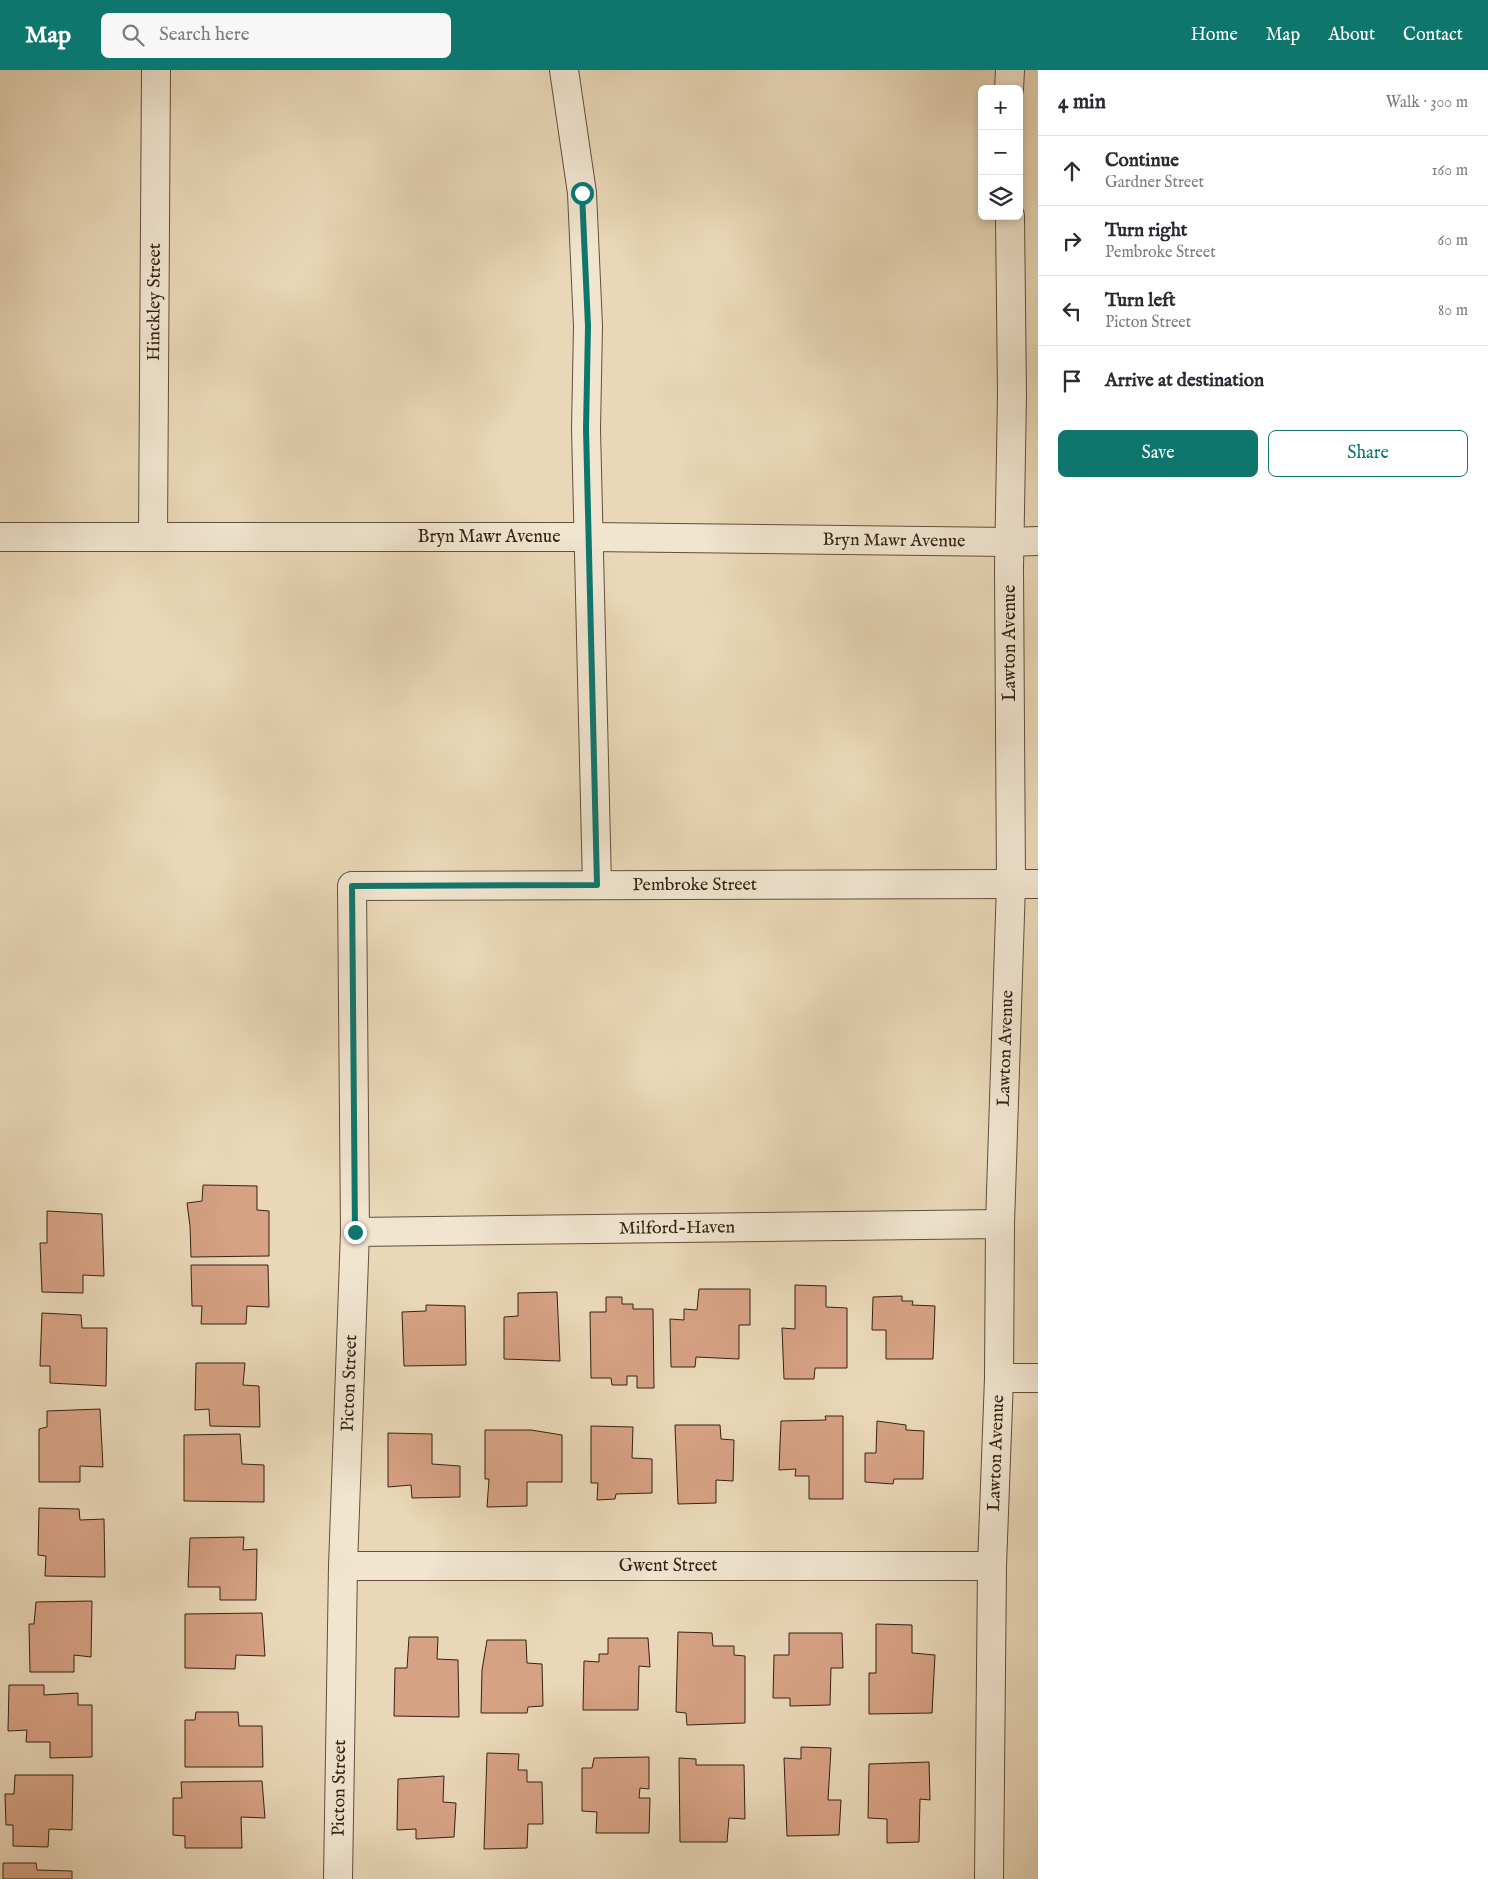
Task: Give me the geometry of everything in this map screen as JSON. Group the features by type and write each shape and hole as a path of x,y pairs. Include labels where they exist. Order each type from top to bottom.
{"street":[{"name":"Hinckley Street","path":"153,536 156,70"},
{"path":"564,70 582,193 588,326 586,429 597,885"},
{"path":"1009,85 1010,70"},
{"name":"Lawton Avenue","path":"989,1879 992,1566 999,1378 1000,1224 1011,884 1009,542 1012,395 1010,220"},
{"name":"Bryn Mawr Avenue","path":"0,537 588,537 1038,541"},
{"name":"Pembroke Street","path":"352,886 1038,884"},
{"name":"Picton Street","path":"338,1879 344,1566 355,1232 352,886"},
{"name":"Milford-Haven","path":"355,1232 1000,1224"},
{"path":"999,1378 1038,1378"},
{"name":"Gwent Street","path":"344,1566 992,1566"}],"building":[{"path":"203,1185 257,1186 257,1210 269,1211 269,1256 191,1257 187,1203 202,1201"},
{"path":"47,1211 102,1214 104,1276 83,1275 83,1293 42,1292 40,1243 47,1243"},
{"path":"191,1265 268,1265 269,1307 247,1306 246,1324 201,1324 202,1306 192,1306"},
{"path":"795,1285 826,1286 826,1307 847,1308 847,1368 815,1368 814,1379 784,1379 782,1328 795,1329"},
{"path":"699,1289 750,1289 750,1325 739,1325 739,1359 696,1357 695,1367 671,1367 670,1319 684,1320 684,1309 697,1310"},
{"path":"557,1292 560,1361 504,1359 504,1317 518,1316 518,1293"},
{"path":"902,1296 902,1301 913,1301 912,1305 935,1306 933,1359 886,1359 886,1330 872,1330 873,1297"},
{"path":"606,1297 622,1297 622,1304 633,1304 633,1309 653,1309 654,1388 637,1388 637,1376 627,1376 627,1385 612,1385 611,1378 591,1378 590,1312 606,1312"},
{"path":"426,1305 465,1306 466,1365 404,1366 402,1312 426,1311"},
{"path":"42,1313 81,1315 82,1328 107,1328 106,1386 50,1383 50,1366 40,1366"},
{"path":"196,1363 245,1363 243,1385 259,1386 260,1427 210,1426 209,1409 195,1410"},
{"path":"100,1409 103,1467 80,1466 80,1482 39,1482 39,1429 47,1427 47,1411"},
{"path":"825,1416 843,1416 843,1499 809,1499 809,1476 795,1476 796,1469 779,1470 781,1421 826,1420"},
{"path":"877,1421 906,1425 906,1430 924,1431 923,1479 894,1479 893,1484 865,1482 865,1453 876,1453"},
{"path":"675,1425 720,1425 721,1439 734,1440 733,1481 716,1480 716,1503 678,1504"},
{"path":"591,1426 633,1427 632,1458 652,1459 652,1493 616,1494 615,1499 597,1500 598,1483 591,1483"},
{"path":"485,1430 531,1430 562,1435 562,1482 527,1482 527,1506 487,1507 489,1479 485,1479"},
{"path":"388,1433 432,1434 432,1464 460,1466 460,1497 412,1498 411,1485 388,1487"},
{"path":"240,1434 242,1464 264,1465 264,1502 184,1501 184,1435"},
{"path":"39,1508 79,1509 80,1520 104,1519 105,1577 45,1576 46,1556 38,1555"},
{"path":"244,1537 243,1550 257,1549 256,1600 220,1600 220,1587 188,1587 190,1538"},
{"path":"92,1601 91,1657 74,1655 74,1672 30,1672 29,1624 34,1624 36,1602"},
{"path":"262,1613 265,1656 236,1655 235,1669 185,1668 185,1614"},
{"path":"876,1624 912,1625 912,1653 935,1655 932,1713 869,1714 869,1673 876,1673"},
{"path":"678,1632 712,1633 713,1646 734,1646 734,1655 745,1656 745,1723 687,1725 686,1713 676,1712"},
{"path":"789,1633 842,1633 843,1668 831,1668 830,1705 790,1706 790,1698 773,1698 774,1655 789,1655"},
{"path":"409,1637 438,1637 437,1659 458,1660 459,1717 394,1716 395,1668 407,1668"},
{"path":"608,1638 648,1638 650,1667 639,1666 638,1710 583,1710 584,1661 599,1662 599,1654 608,1654"},
{"path":"487,1640 526,1640 527,1663 542,1664 543,1706 528,1707 527,1713 481,1713 482,1670"},
{"path":"9,1685 44,1685 44,1695 78,1693 78,1705 92,1705 92,1757 50,1758 50,1742 26,1742 27,1730 8,1731"},
{"path":"196,1712 238,1712 239,1726 262,1726 263,1767 185,1767 185,1720 195,1720"},
{"path":"801,1747 831,1748 828,1800 841,1800 839,1835 787,1836 784,1758 801,1759"},
{"path":"487,1753 519,1754 518,1770 527,1770 527,1782 542,1782 543,1824 528,1824 527,1848 484,1849"},
{"path":"649,1757 649,1789 640,1788 639,1798 650,1798 649,1833 596,1833 597,1812 582,1811 582,1768 592,1768 594,1758"},
{"path":"679,1758 696,1759 696,1765 744,1765 745,1819 729,1818 727,1842 680,1842"},
{"path":"929,1762 930,1800 920,1799 919,1842 887,1843 887,1819 868,1818 869,1764"},
{"path":"15,1775 73,1775 72,1830 49,1829 48,1847 13,1846 13,1825 6,1825 5,1794 14,1794"},
{"path":"444,1776 443,1802 456,1803 454,1837 416,1839 416,1829 397,1830 398,1779"},
{"path":"262,1781 265,1818 241,1817 242,1848 185,1848 185,1836 173,1835 173,1798 182,1798 181,1782"},
{"path":"3,1863 36,1863 37,1870 72,1871 72,1879 3,1879"}],"route":[{"path":"355,1232 352,886 597,885 586,429 588,326 582,193"}]}
